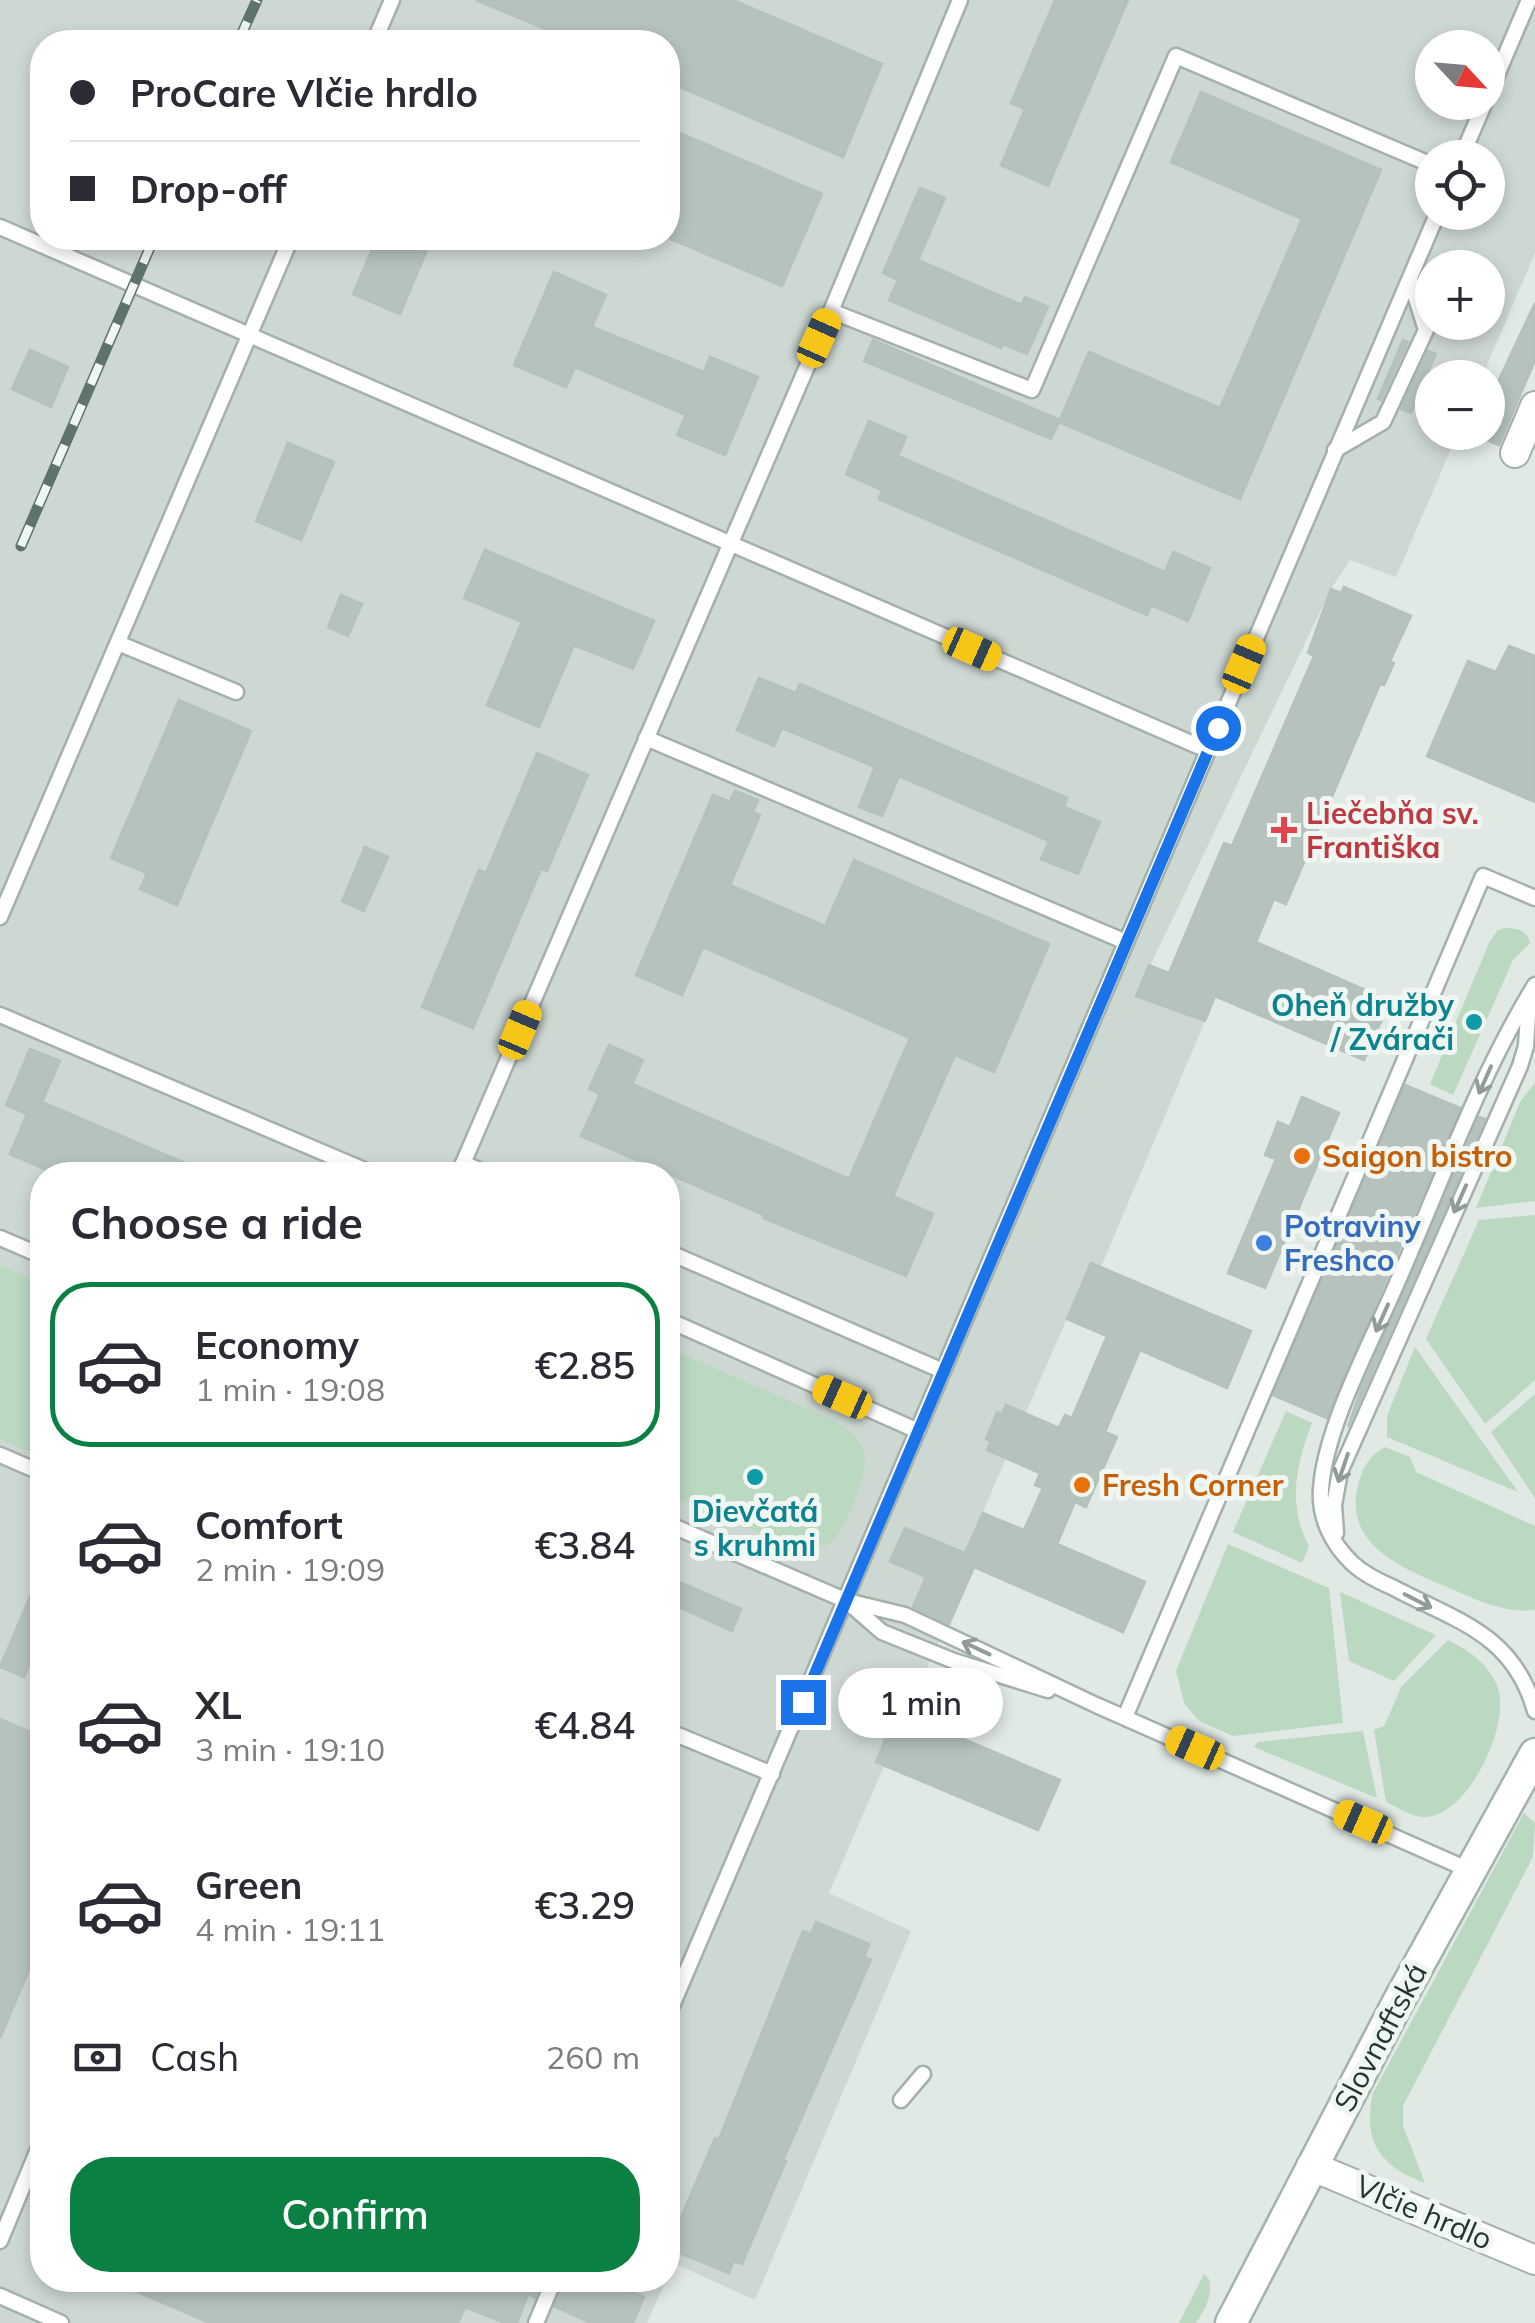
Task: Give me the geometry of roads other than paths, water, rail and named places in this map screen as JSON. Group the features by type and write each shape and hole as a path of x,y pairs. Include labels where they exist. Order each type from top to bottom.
{"main road":[{"name":"Slovnaftská","path":"1231,2323 1469,1870 1535,1754"}],"street":[{"path":"1516,453 1535,406"},
{"name":"Vlčie hrdlo","path":"1312,2166 1535,2260"}],"lane":[{"path":"379,30 392,0"},
{"path":"463,1162 831,311 960,0"},
{"path":"1505,55 1529,0"},
{"path":"831,311 1032,390 1176,56 1415,158"},
{"path":"0,227 30,240"},
{"path":"680,1988 1431,230"},
{"path":"54,250 1207,750"},
{"path":"0,918 286,250"},
{"path":"1334,451 1383,422 1426,330 1410,280"},
{"path":"118,643 236,692"},
{"path":"646,738 1126,942"},
{"path":"1125,1717 1483,876 1535,898"},
{"path":"1338,1548 1334,1505 1340,1472 1520,1066 1532,990"},
{"path":"1532,990 1488,1075 1332,1438 1321,1500 1323,1517 1338,1548 1355,1566 1487,1636 1517,1669 1535,1712"},
{"path":"0,1015 345,1162"},
{"path":"0,1238 30,1251"},
{"path":"680,1257 943,1371"},
{"path":"680,1325 918,1431"},
{"path":"0,1455 30,1468"},
{"path":"680,1529 847,1601 905,1615 1096,1705 1469,1870"},
{"path":"847,1601 882,1632 1096,1705"},
{"path":"680,1736 772,1774"},
{"path":"901,2100 924,2074"},
{"path":"0,2241 30,2169"},
{"path":"536,2323 549,2292"},
{"path":"0,2296 61,2323"}],"railway":[{"path":"243,30 257,0"},
{"path":"21,546 149,250"}],"place":[{"name":"Liečebňa sv. Františka","path":"1284,830"},
{"name":"Oheň družby / Zvárači","path":"1474,1022"},
{"name":"Saigon bistro","path":"1302,1156"},
{"name":"Potraviny Freshco","path":"1264,1243"},
{"name":"Dievčatá s kruhmi","path":"755,1477"},
{"name":"Fresh Corner","path":"1082,1485"}]}
